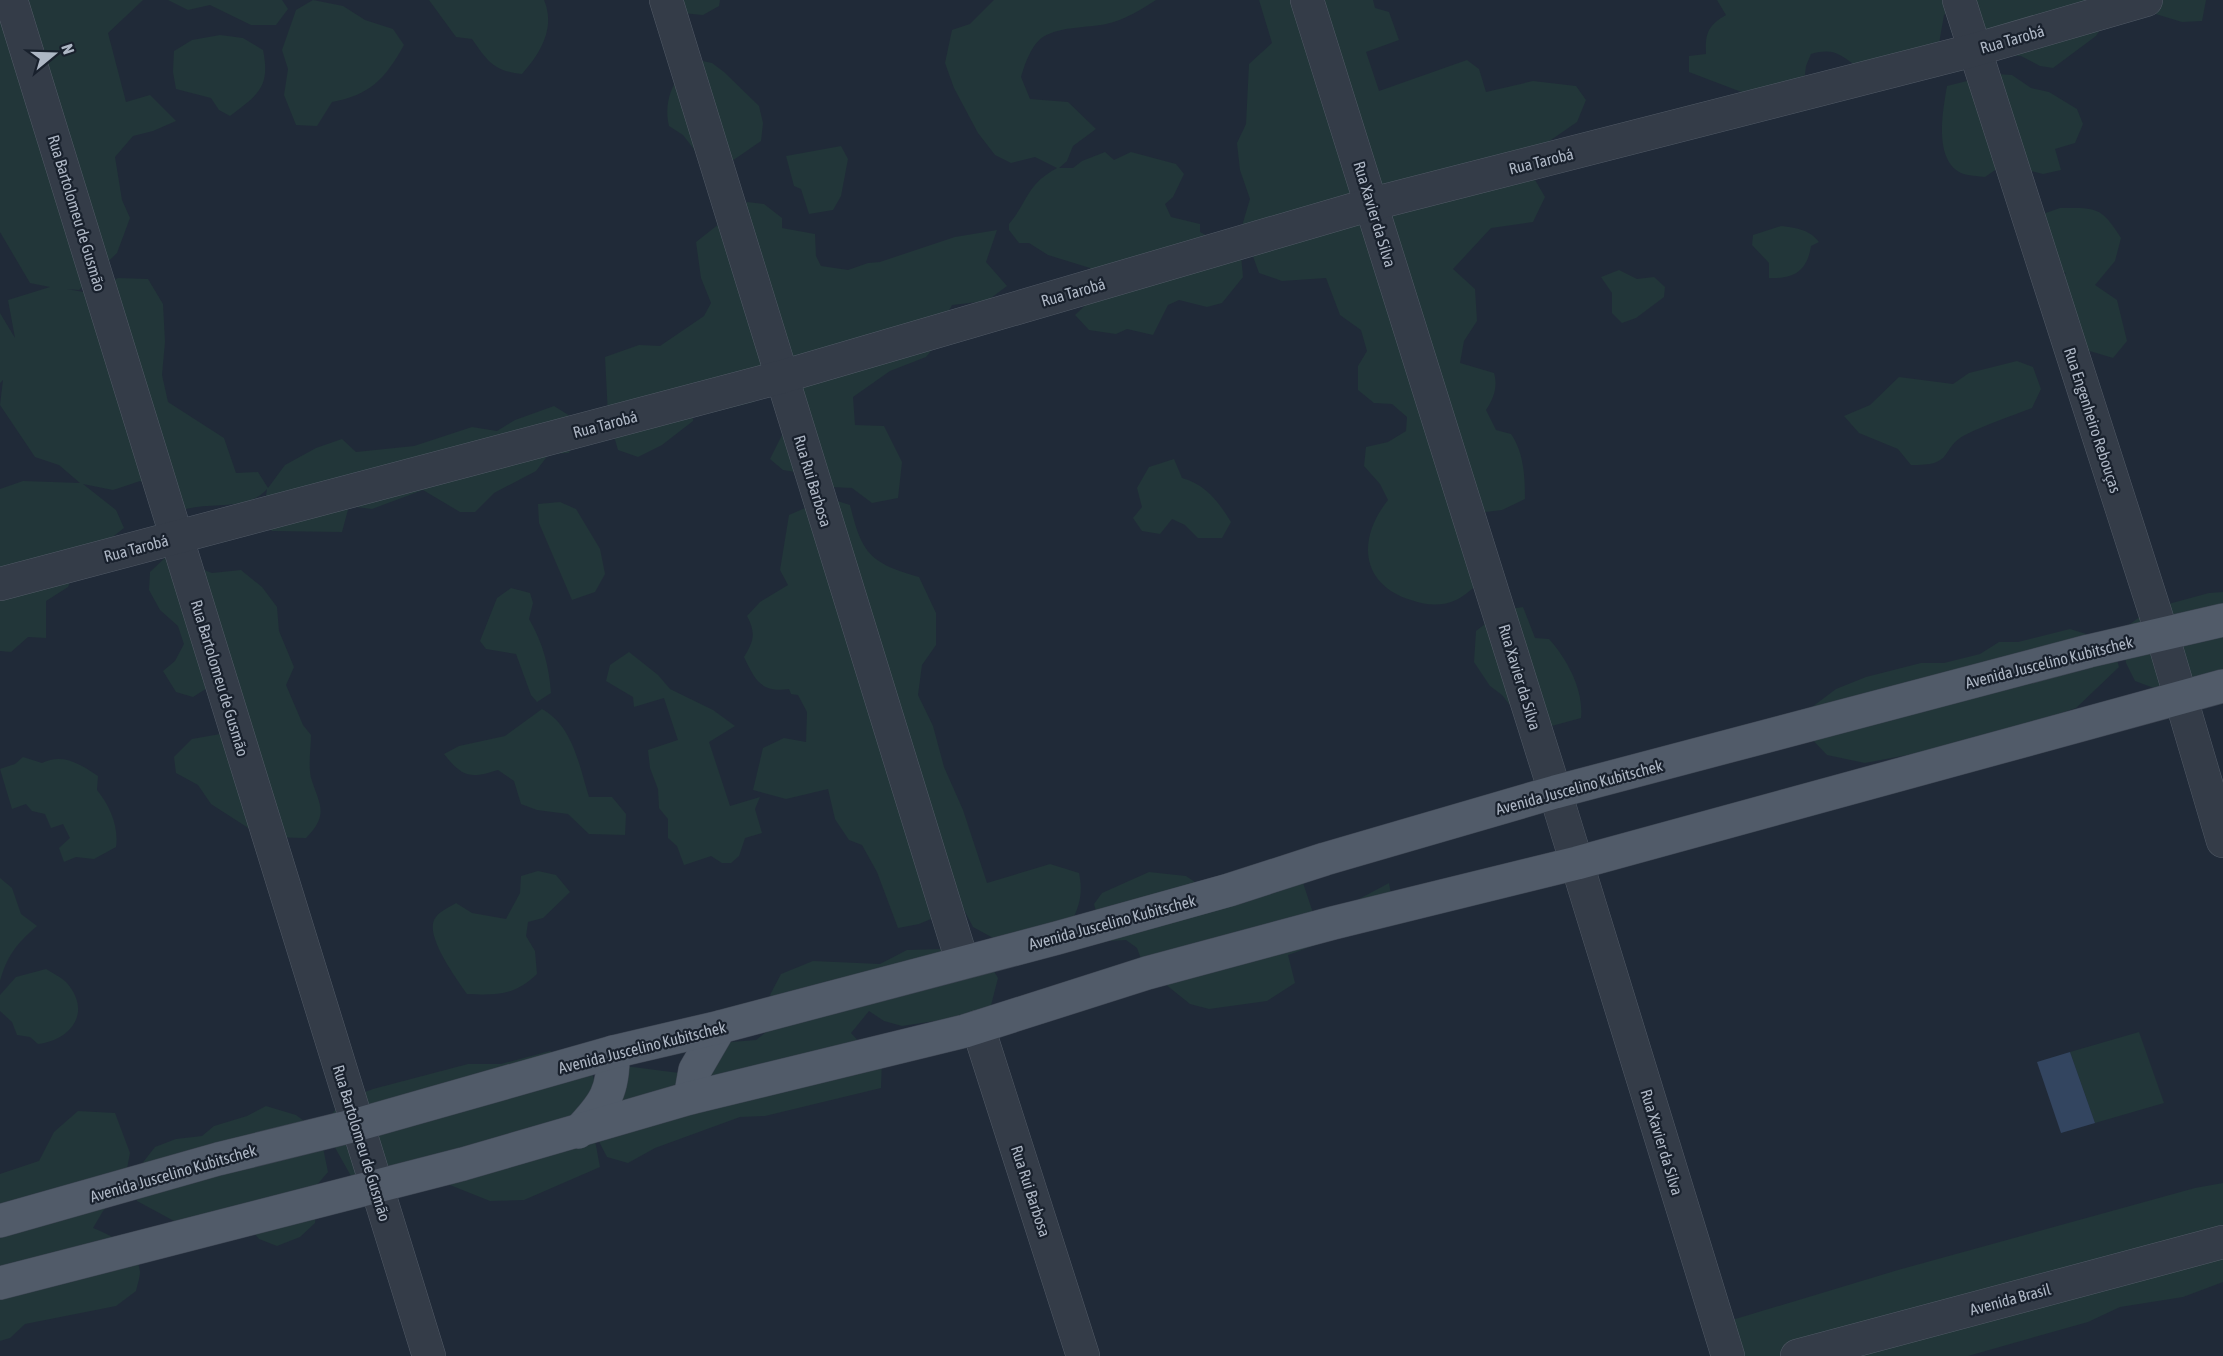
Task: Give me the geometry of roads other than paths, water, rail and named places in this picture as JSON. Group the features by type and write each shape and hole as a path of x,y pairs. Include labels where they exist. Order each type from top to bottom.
{"main road":[{"name":"Avenida Juscelino Kubitschek","path":"0,1221 218,1159 356,1125 613,1052 720,1027 1229,890 1325,859 1556,792 2223,620"},
{"path":"0,1283 578,1132 690,1098 978,1027 1224,952 1577,863 2223,686"},
{"path":"690,1098 695,1070 720,1027"},
{"path":"578,1132 602,1107 609,1093 614,1077 613,1052"}],"street":[{"name":"Rua Bartolomeu de Gusmão","path":"11,0 429,1356"},
{"name":"Rua Rui Barbosa","path":"666,0 962,961"},
{"name":"Rua Xavier da Silva","path":"1307,0 1556,792 1728,1356"},
{"name":"Rua Engenheiro Rebouças","path":"1959,0 2162,634 2223,841"},
{"name":"Rua Tarobá","path":"0,584 781,377 1372,204 1974,51 2146,0"},
{"name":"Rua Rui Barbosa","path":"978,1027 1083,1356"},
{"name":"Avenida Brasil","path":"1797,1356 2223,1242"}],"water":[{"path":"2070,1052 2095,1123 2061,1133 2037,1062"}]}
